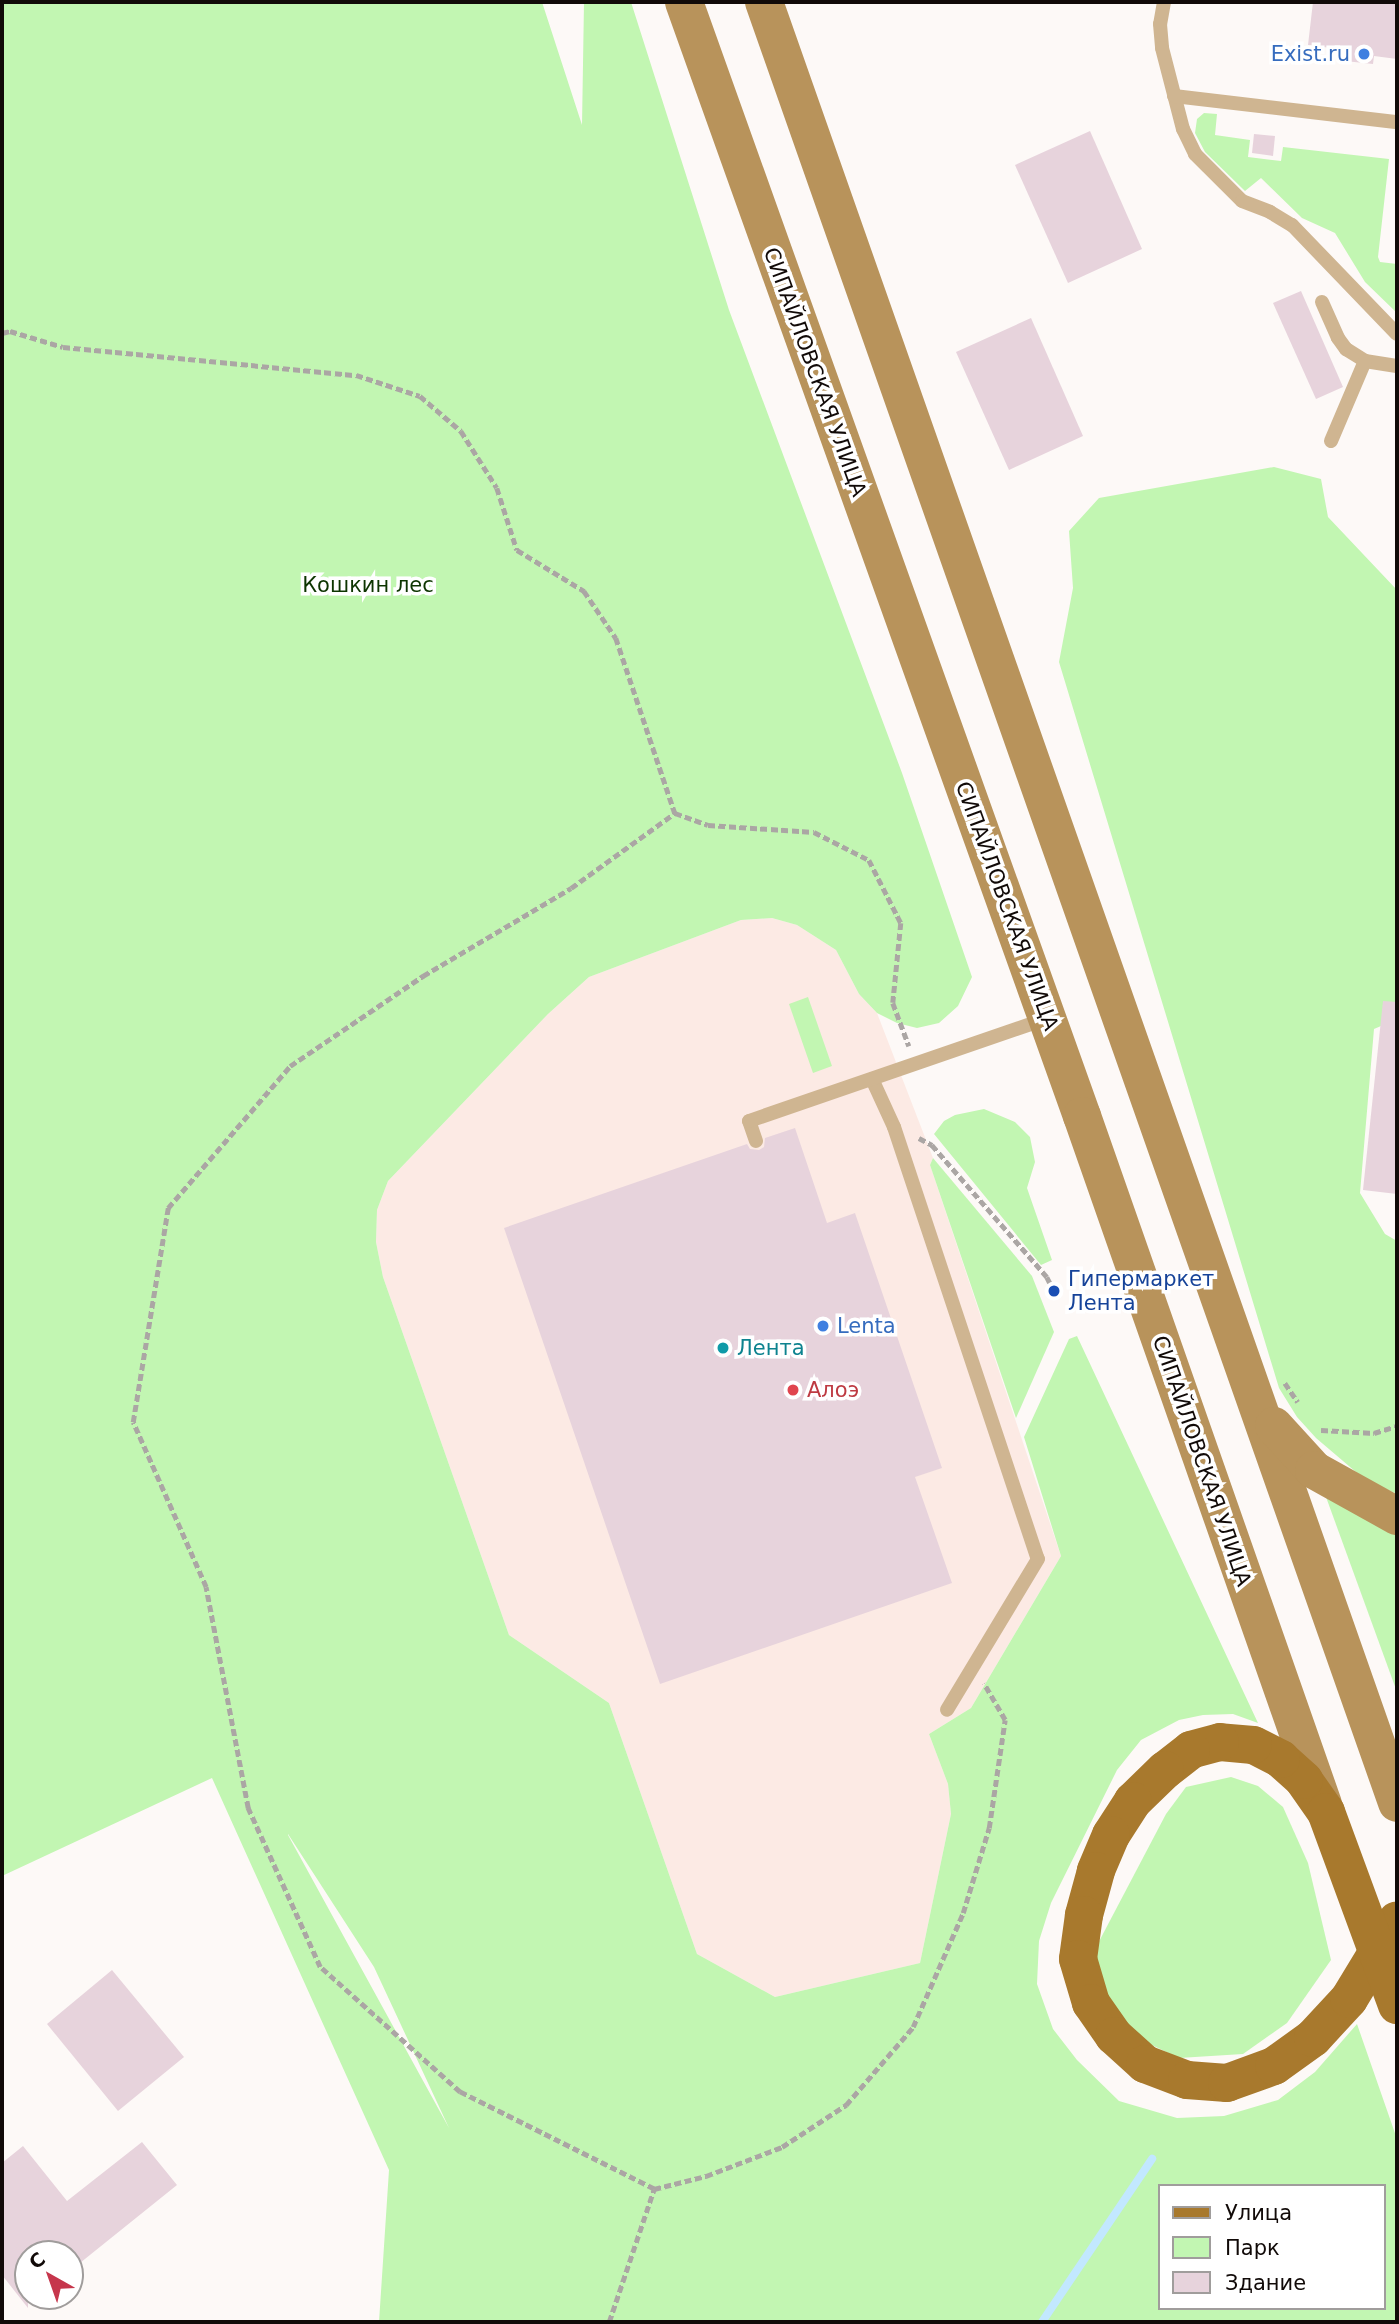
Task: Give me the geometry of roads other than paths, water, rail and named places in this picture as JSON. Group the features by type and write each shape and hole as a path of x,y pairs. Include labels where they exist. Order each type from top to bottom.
{"main road":[{"name":"СИПАЙЛОВСКАЯ УЛИЦА","path":"684,2 1047,1019 1326,1812"},
{"path":"764,2 1394,1794"},
{"path":"1261,1412 1314,1471 1397,1516"},
{"path":"1397,1920 1349,1999 1313,2038 1275,2066 1227,2083 1187,2080 1145,2064 1114,2036 1091,2003 1078,1959 1084,1915 1096,1871 1111,1835 1133,1801 1165,1770 1191,1750 1220,1742 1253,1745 1281,1759 1304,1780 1326,1812 1397,2005"}],"lane":[{"path":"1164,2 1160,37 1174,96 1186,138 1204,164 1242,201 1270,212 1292,225 1397,334"},
{"path":"1174,96 1397,122"},
{"path":"1322,302 1338,338 1346,349 1365,361 1397,366"},
{"path":"1331,441 1365,361"},
{"path":"756,1141 749,1121 1047,1019"},
{"path":"872,1079 894,1127 1038,1559 947,1710"}],"waterway":[{"path":"1042,2322 1152,2159"}],"place":[{"name":"Exist.ru","path":"1364,54"},
{"name":"Гипермаркет Лента","path":"1054,1291"},
{"name":"Lenta","path":"823,1326"},
{"name":"Лента","path":"723,1348"},
{"name":"Алоэ","path":"793,1390"}],"park label":[{"name":"Кошкин лес","path":"368,585"}]}
